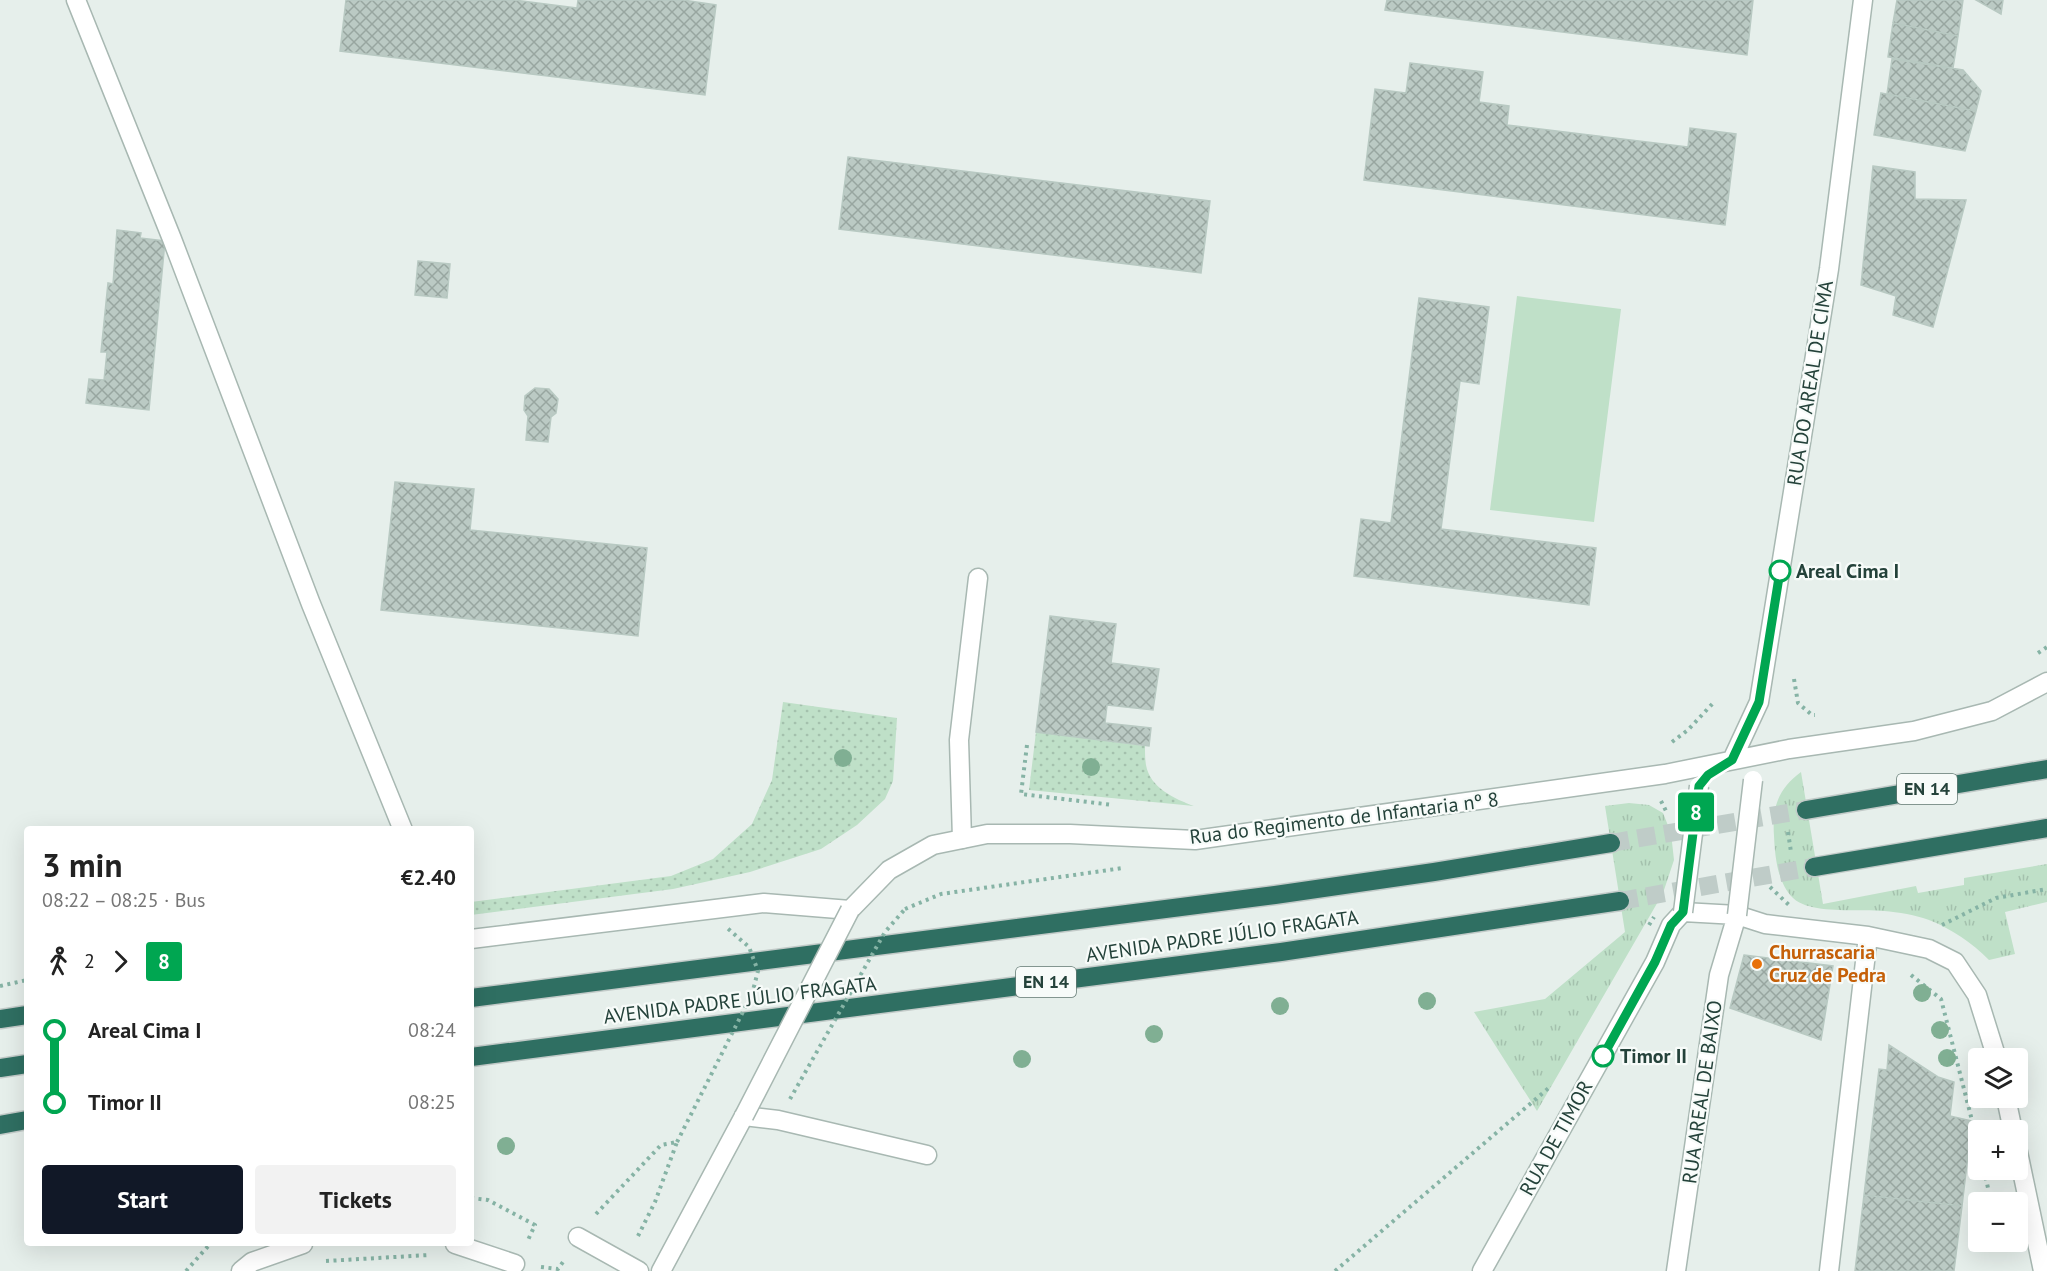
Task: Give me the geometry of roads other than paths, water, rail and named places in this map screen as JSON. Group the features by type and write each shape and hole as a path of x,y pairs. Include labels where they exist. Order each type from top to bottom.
{"highway":[{"name":"EN 14","path":"1806,810 2047,769"},
{"path":"1814,867 2047,828"},
{"name":"AVENIDA PADRE JÚLIO FRAGATA","path":"474,998 1275,895 1611,843"},
{"name":"AVENIDA PADRE JÚLIO FRAGATA","path":"474,1057 1281,952 1620,901"},
{"path":"0,1019 24,1015"},
{"path":"0,1068 24,1064"},
{"path":"0,1125 24,1121"}],"street":[{"path":"76,0 172,239 311,604 401,826"},
{"name":"RUA DO AREAL DE CIMA","path":"1732,760 1759,702 1829,269 1863,0"},
{"path":"962,839 959,740 978,578"},
{"name":"Rua do Regimento de Infantaria nº 8","path":"661,1271 850,910 889,870 933,845 987,834 1070,834 1195,840 1665,774 1789,749 1914,731 1992,711 2047,682"},
{"path":"1732,760 1708,775 1699,786 1683,912 1737,915 1766,924 1868,936 1929,949 1955,962 1977,995 1994,1048"},
{"name":"RUA AREAL DE BAIXO","path":"1676,1271 1719,975 1737,915 1753,780 1749,771 1732,760"},
{"path":"474,939 764,903 850,910"},
{"name":"RUA DE TIMOR","path":"1482,1271 1655,962 1671,925 1683,912"},
{"path":"1829,1271 1868,936"},
{"path":"744,1116 778,1120 927,1155"},
{"path":"2024,1180 2043,1271"},
{"path":"578,1237 632,1267"},
{"path":"241,1271 252,1262 297,1246"},
{"path":"461,1246 515,1264"}],"tunnel":[{"path":"1611,843 1806,810"},
{"path":"1620,901 1814,867"}],"place":[{"name":"Areal Cima I","path":"1780,571"},
{"name":"Churrascaria Cruz de Pedra","path":"1757,964"},
{"name":"Timor II","path":"1603,1056"}]}
